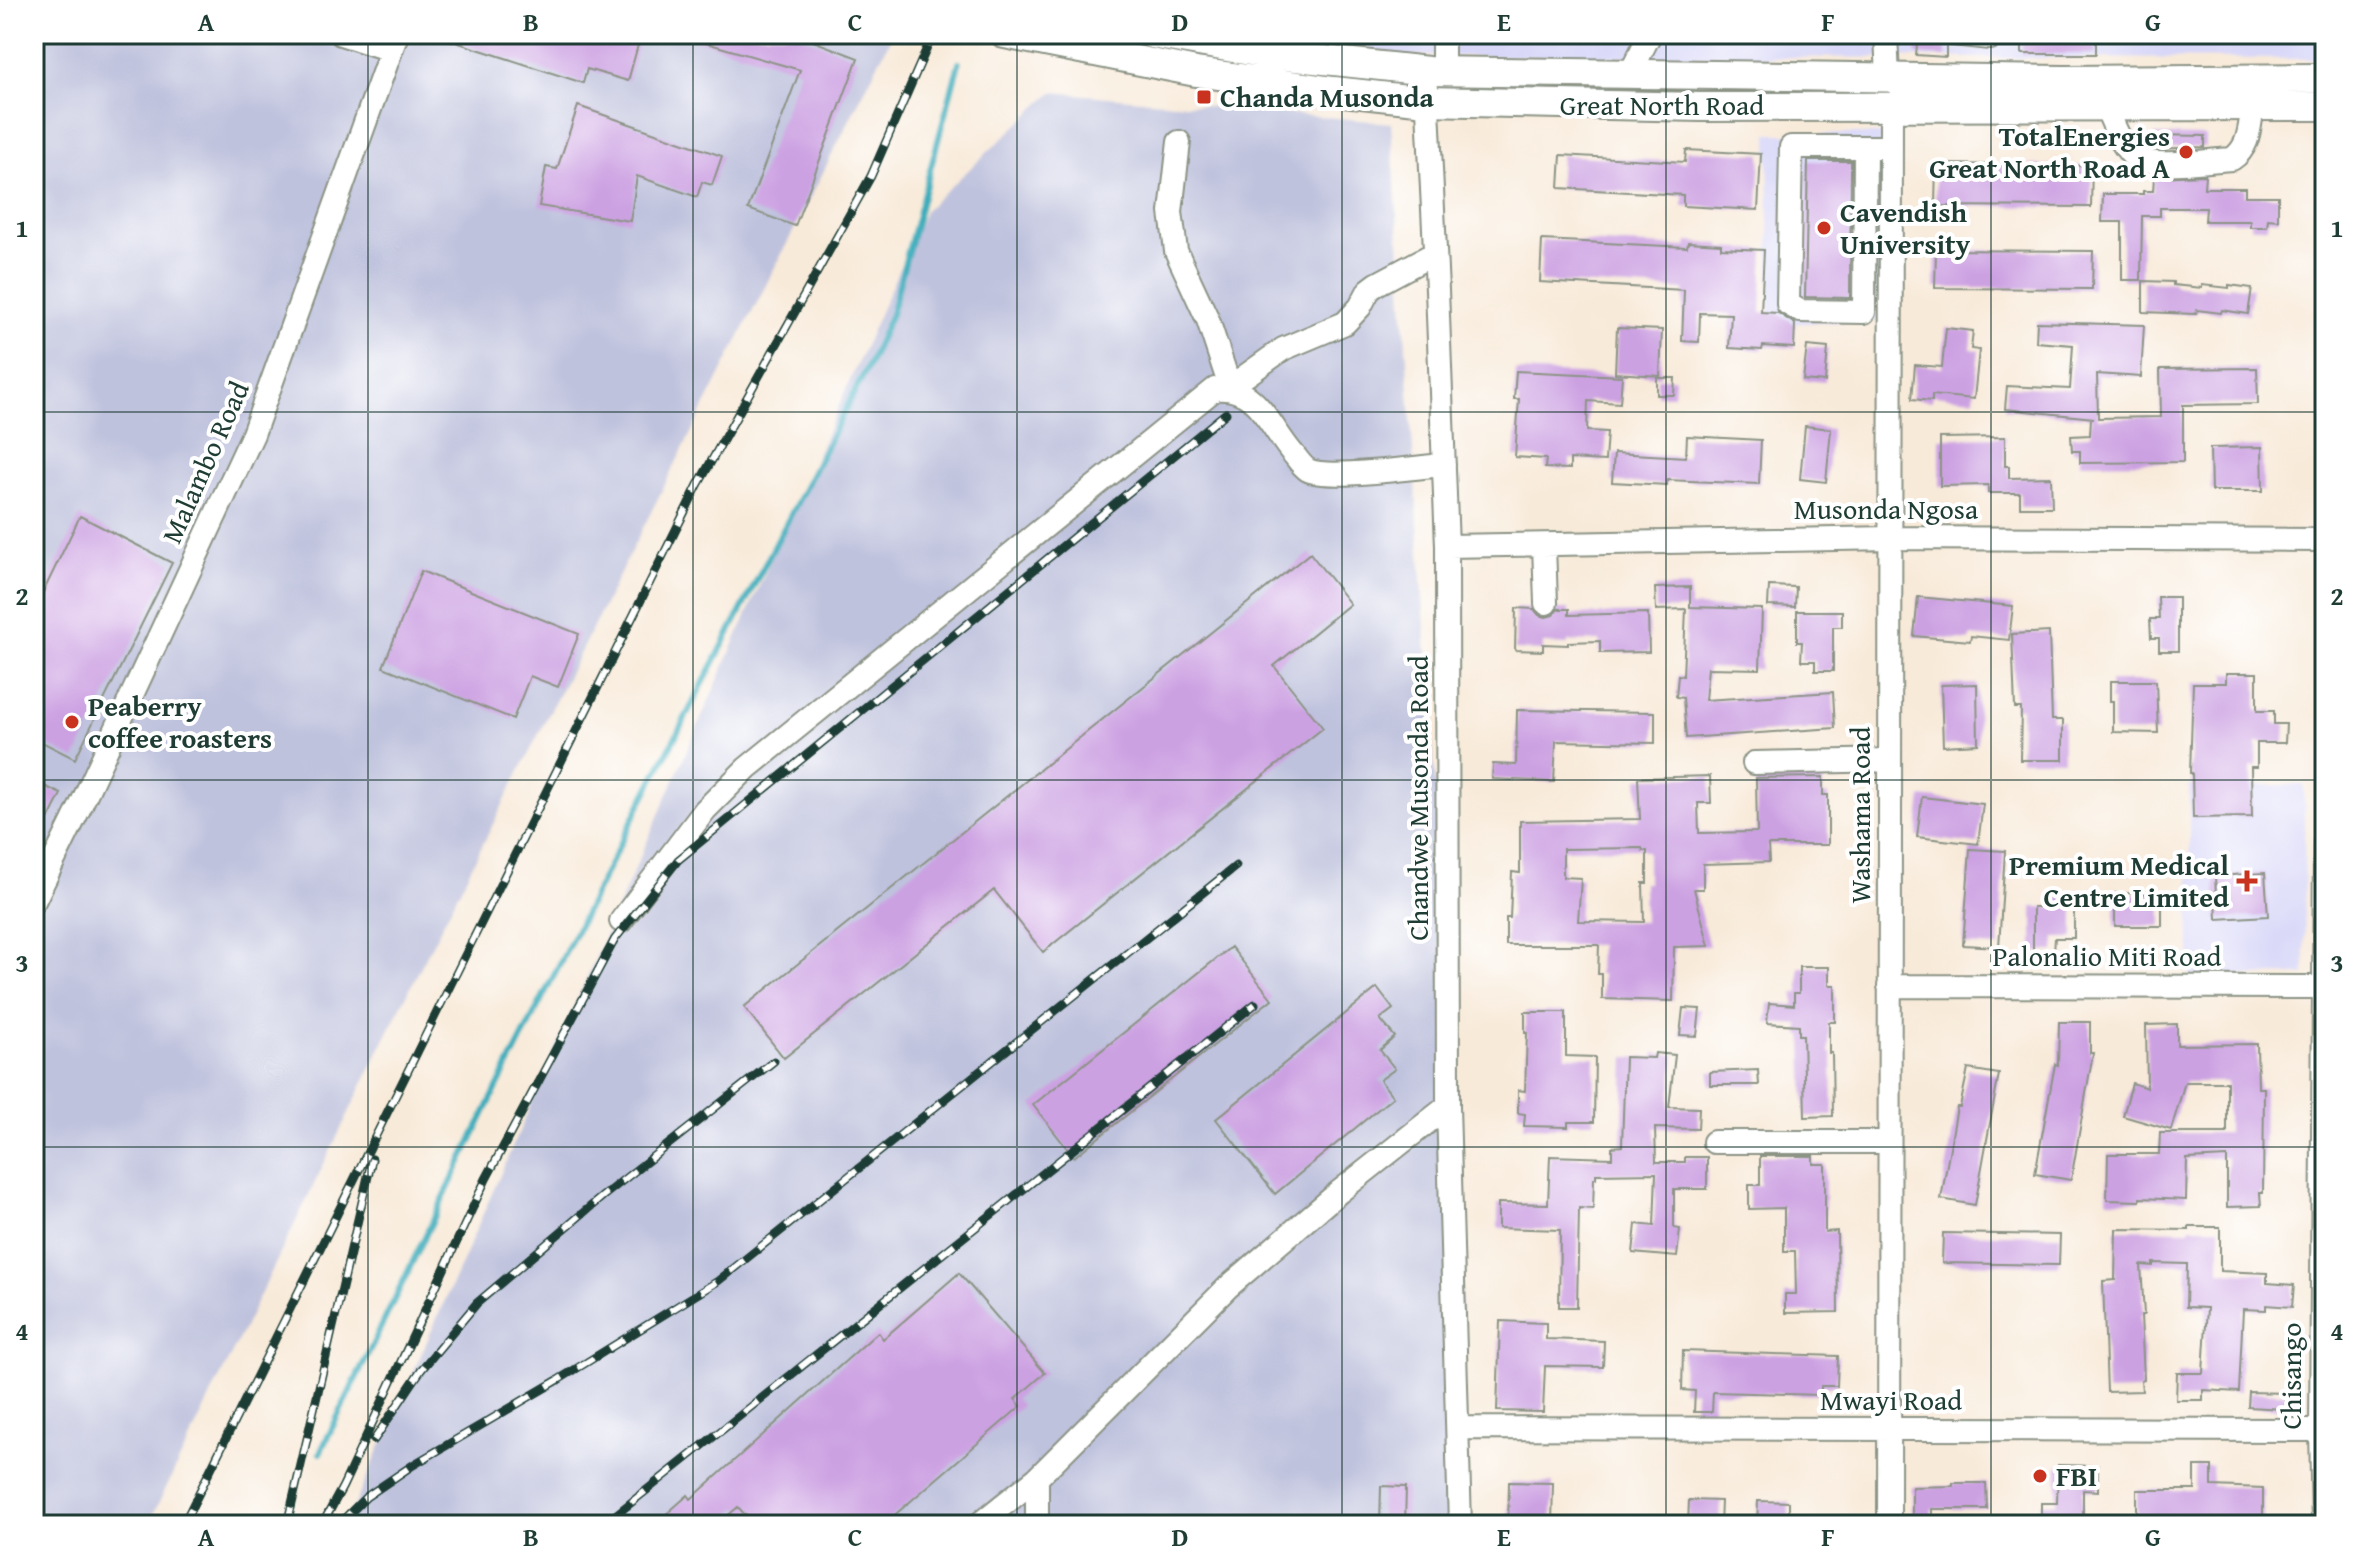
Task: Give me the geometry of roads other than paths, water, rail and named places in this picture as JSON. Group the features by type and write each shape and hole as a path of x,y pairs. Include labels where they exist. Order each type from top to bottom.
{"main road":[{"name":"Great North Road","path":"1005,34 1196,72 1426,101 1701,107 2064,80 2325,78"},
{"name":"Great North Road","path":"1152,34 1268,54 1435,71 1630,74 1889,92 2009,106 2325,106"}],"street":[{"path":"341,34 394,42"},
{"name":"Chandwe Musonda Road","path":"1443,34 1426,101 1447,546 1448,1106 1460,1525"},
{"path":"1630,74 1650,34"},
{"name":"Washama Road","path":"1886,34 1891,147 1889,1525"},
{"path":"1953,34 1990,38 1999,34"},
{"name":"Malambo Road","path":"34,901 253,434 394,42"},
{"path":"2106,107 2123,144 2135,158 2153,163 2232,159 2247,144 2253,107"},
{"path":"1179,142 1171,212 1176,251 1208,320 1230,387 1254,401 1307,470 1336,474 1444,465"},
{"path":"1865,147 1864,312 1800,311 1788,304 1791,147 1865,147 1891,147"},
{"path":"621,921 705,810 747,768 1215,389 1230,387 1283,349 1345,323 1360,307 1369,290 1435,253"},
{"name":"Musonda Ngosa","path":"1447,546 1891,538 2325,540"},
{"path":"1544,545 1546,603"},
{"path":"1754,763 1890,760"},
{"name":"Chisango","path":"2323,1525 2325,843"},
{"name":"Palonalio Miti Road","path":"1889,986 2324,987"},
{"path":"978,1525 1037,1478 1228,1287 1328,1201 1448,1106"},
{"path":"1714,1142 1889,1142"},
{"name":"Mwayi Road","path":"1458,1428 2323,1430"},
{"path":"1037,1478 1037,1525"}],"waterway":[{"path":"320,1453 493,1096 626,832 869,364 891,314 959,63"}],"railway":[{"path":"183,1525 698,485 871,176 933,34"},
{"path":"322,1525 486,1179 615,939 678,860 1226,413"},
{"path":"338,1525 366,1497 413,1465 718,1281 1236,866"},
{"path":"603,1525 1255,1004"},
{"path":"374,1440 421,1370 477,1303 603,1196 774,1061"},
{"path":"287,1525 372,1159"}],"place":[{"name":"Chanda Musonda","path":"1204,97"},
{"name":"TotalEnergies Great North Road A","path":"2186,152"},
{"name":"Cavendish University","path":"1824,228"},
{"name":"Peaberry coffee roasters","path":"72,722"},
{"name":"Premium Medical Centre Limited","path":"2247,881"},
{"name":"FBI","path":"2040,1476"}]}
